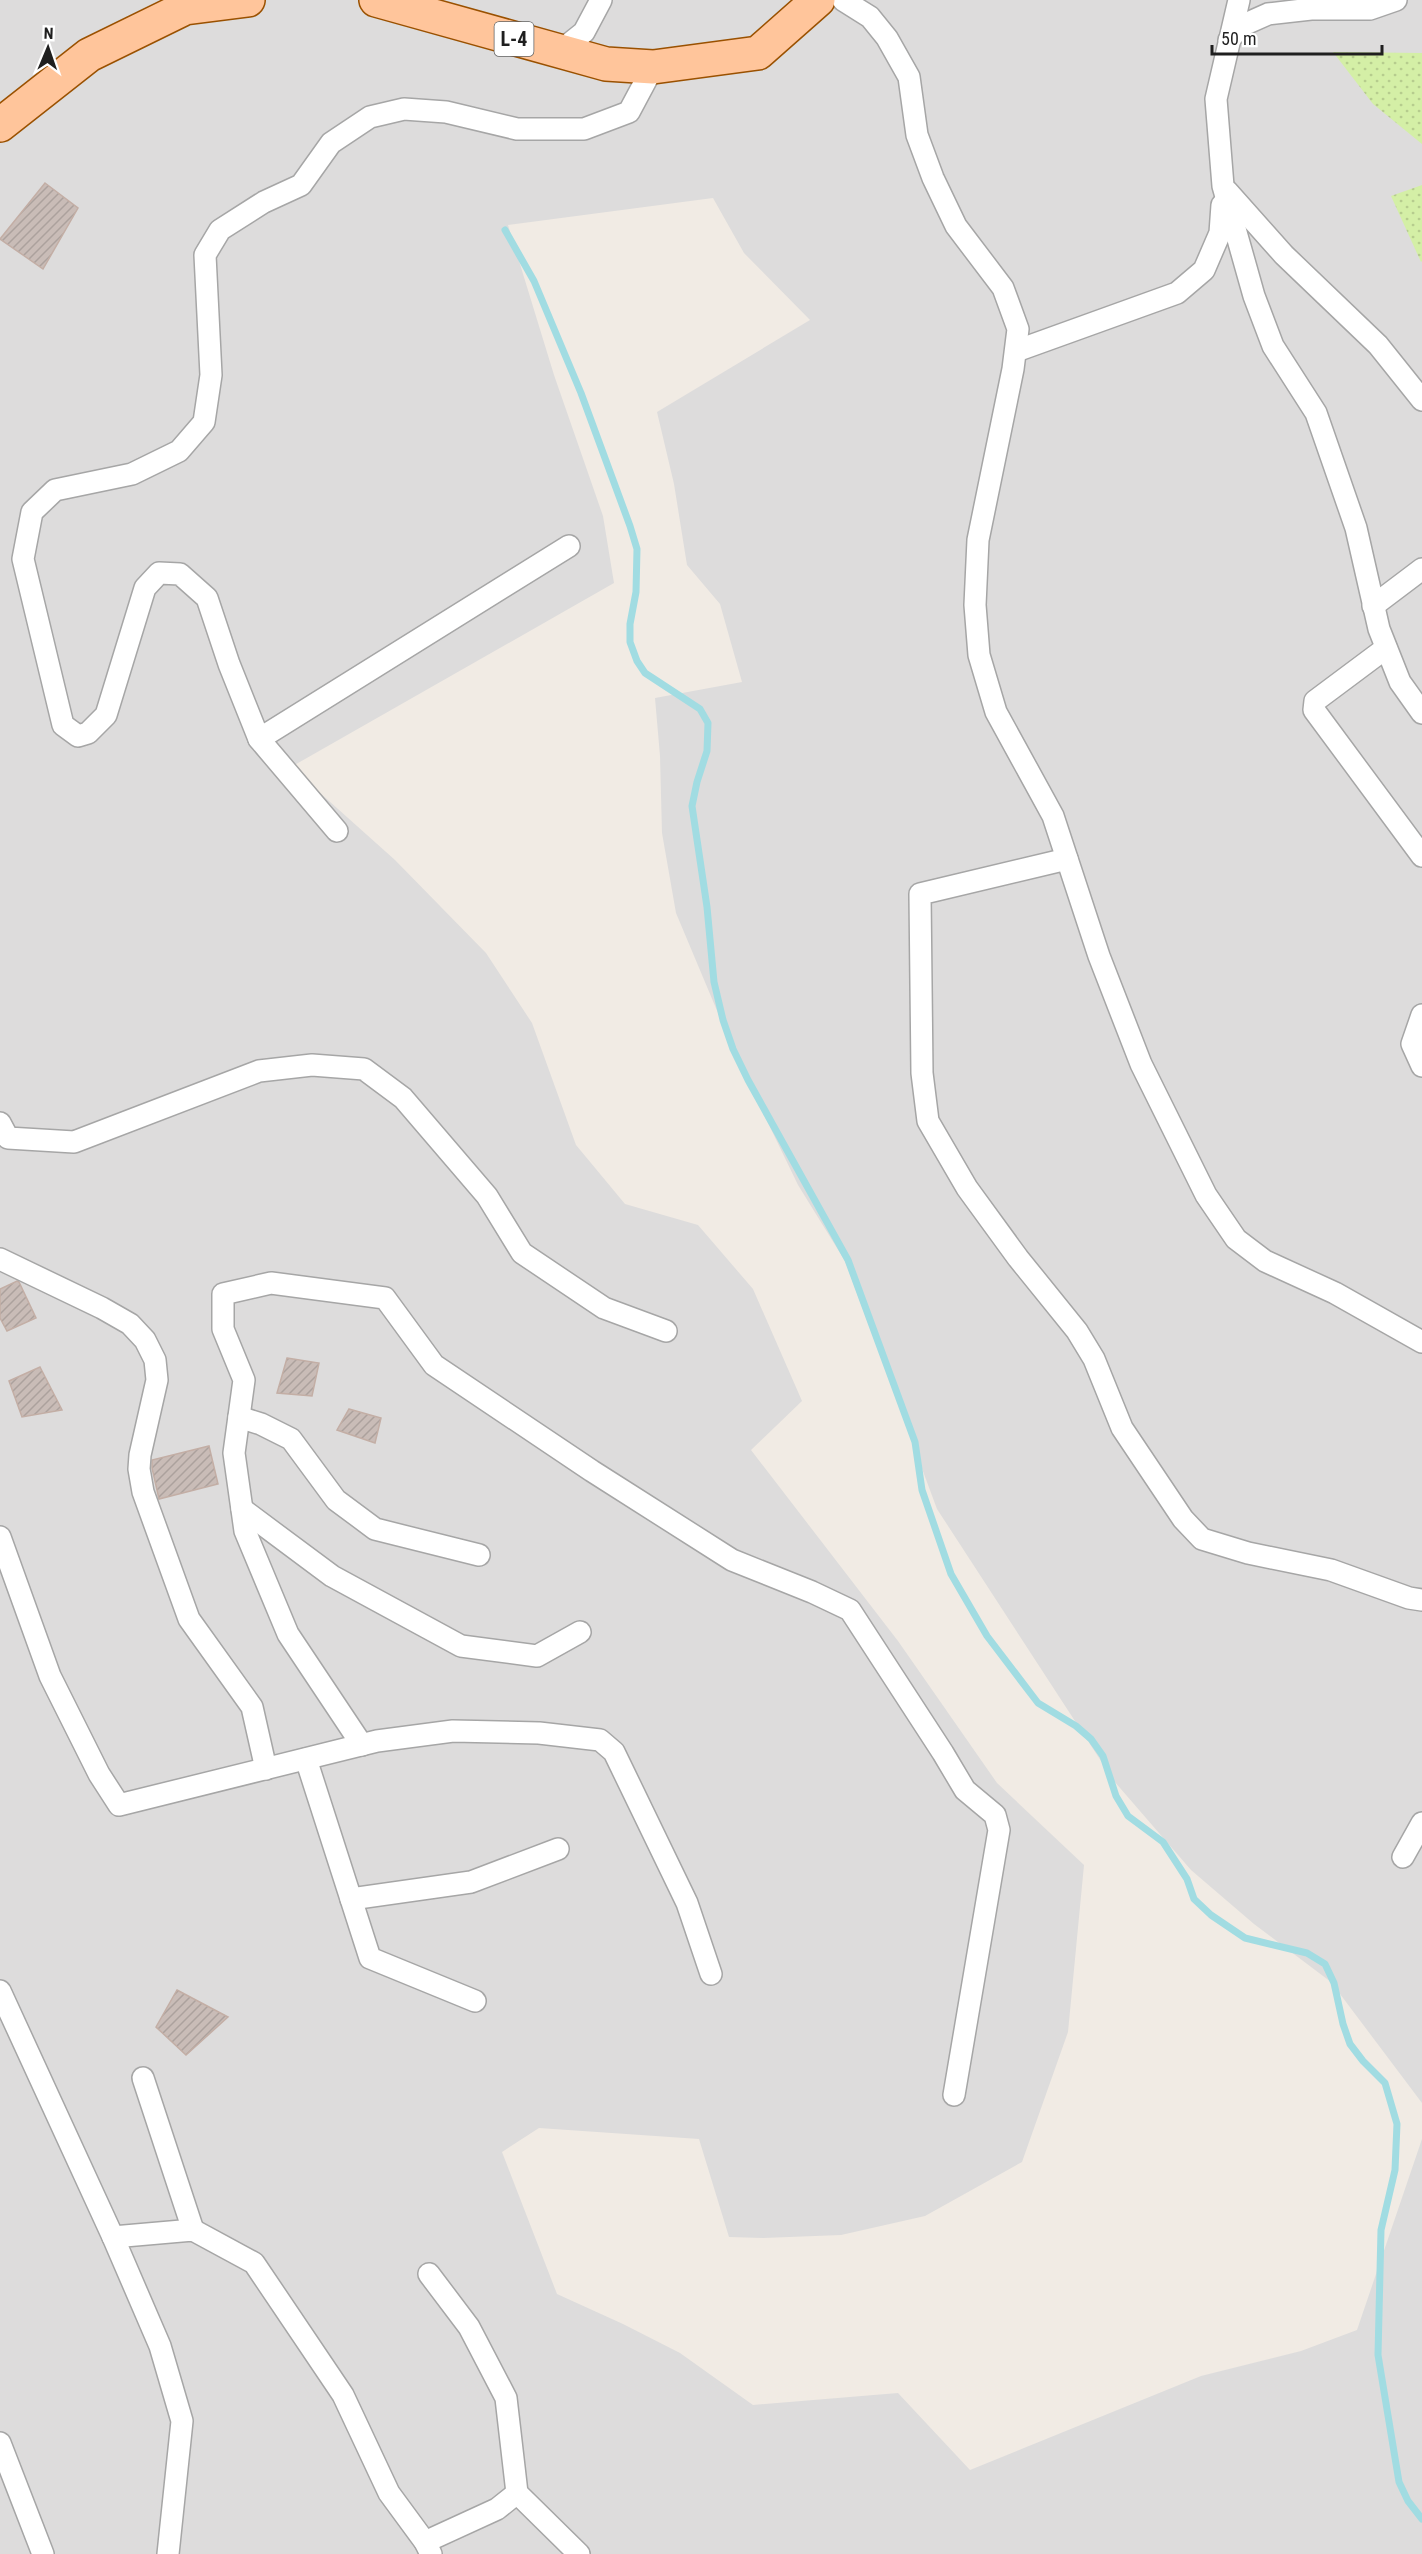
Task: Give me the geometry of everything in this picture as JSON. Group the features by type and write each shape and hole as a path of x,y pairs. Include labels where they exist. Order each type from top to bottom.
{"main road":[{"path":"0,125 88,55 185,8 248,0"},
{"name":"L-4","path":"376,0 606,64 653,67 758,53 819,0"}],"street":[{"path":"559,52 585,32 601,0"},
{"path":"843,0 870,17 887,38 909,77 917,135 933,178 956,226 1003,288 1018,328 997,459 978,540 975,605 979,655 996,712 1053,816 1100,956 1141,1064 1206,1195 1236,1239 1265,1261 1335,1293 1422,1342"},
{"path":"1016,351 1177,293 1204,270 1220,233 1223,186 1216,99 1239,0"},
{"path":"1229,41 1241,26 1268,14 1311,9 1370,9 1396,0"},
{"path":"337,831 259,739 228,664 207,598 180,573 159,573 145,588 106,715 88,733 78,736 63,725 23,559 32,512 55,490 132,474 179,451 204,422 211,375 205,255 220,230 264,202 301,185 331,143 370,117 404,110 446,112 517,129 584,129 629,112 653,67"},
{"path":"1223,186 1284,255 1378,345 1422,400"},
{"path":"1223,186 1254,296 1274,346 1316,412 1356,528 1373,606 1386,648 1400,682 1422,713"},
{"path":"259,739 569,546"},
{"path":"1373,606 1422,569"},
{"path":"1386,648 1316,701 1314,710 1422,856"},
{"path":"1067,858 920,894 922,1073 928,1121 967,1188 1018,1258 1077,1331 1094,1359 1122,1428 1183,1519 1202,1539 1248,1553 1330,1570 1409,1598 1422,1600"},
{"path":"1422,1015 1412,1044 1422,1066"},
{"path":"0,1123 8,1138 74,1142 259,1071 312,1065 364,1069 403,1098 487,1196 522,1253 604,1308 666,1331"},
{"path":"0,1258 130,1324 145,1340 155,1360 157,1380 140,1455 139,1469 143,1492 189,1619 252,1707 266,1769"},
{"path":"362,1745 288,1634 245,1532 234,1453 244,1380 223,1329 223,1294 271,1283 385,1298 434,1365 444,1372 592,1471 732,1560 813,1592 850,1611 965,1790 995,1815 999,1830 954,2095"},
{"path":"239,1417 291,1438 336,1500 375,1529 479,1555"},
{"path":"242,1509 332,1576 461,1646 537,1656 580,1632"},
{"path":"0,1538 50,1676 99,1774 119,1805 362,1745 453,1731 539,1733 600,1740 614,1752 687,1903 711,1974"},
{"path":"306,1759 370,1958 475,2001"},
{"path":"1403,1857 1422,1823"},
{"path":"351,1899 471,1882 558,1850"},
{"path":"0,1991 113,2237 160,2346 182,2421 168,2554"},
{"path":"143,2078 193,2230"},
{"path":"113,2237 193,2230 254,2263 343,2395 389,2493 428,2548 497,2509 517,2493"},
{"path":"429,2274 469,2327 506,2398 517,2493 579,2554"},
{"path":"0,2443 43,2554"}],"shaded area":[{"path":"0,0 1422,0 1422,2103 1331,1982 1254,1924 1191,1870 1114,1781 937,1509 845,1261 798,1185 739,1063 676,913 662,833 660,756 655,698 742,682 720,604 687,565 674,484 657,412 810,320 744,253 713,198 508,225 554,375 603,516 614,583 291,767 395,860 486,953 532,1023 576,1145 625,1204 698,1225 753,1289 802,1401 751,1450 898,1641 997,1783 1084,1865 1068,2032 1022,2162 925,2216 841,2235 729,2237 699,2139 539,2128 502,2152 557,2294 680,2353 753,2405 898,2393 970,2470 1201,2376 1301,2351 1357,2330 1422,2139 1422,2554 0,2554"}],"green space":[{"path":"1333,52 1422,53 1422,144 1373,104"},
{"path":"1422,185 1422,261 1421,262 1391,196"}],"building":[{"path":"45,183 78,208 43,269 0,239"},
{"path":"17,1281 36,1318 7,1331 0,1318 0,1289"},
{"path":"287,1358 319,1363 312,1396 277,1393"},
{"path":"40,1367 62,1410 22,1417 9,1381"},
{"path":"349,1409 381,1418 375,1443 337,1430"},
{"path":"209,1446 218,1484 159,1499 152,1460"},
{"path":"177,1990 228,2017 186,2055 156,2027"}],"waterway":[{"path":"505,230 534,281 581,393 630,526 637,549 636,592 630,624 630,642 637,661 645,673 700,709 708,723 707,751 692,806 707,907 714,982 723,1020 733,1049 748,1080 848,1260 915,1442 922,1490 951,1574 987,1636 1038,1703 1076,1726 1091,1739 1103,1756 1116,1796 1128,1816 1163,1842 1187,1879 1194,1899 1211,1915 1245,1938 1307,1953 1325,1964 1334,1983 1350,2044 1385,2083 1397,2124 1395,2170 1381,2230 1378,2355 1399,2482 1408,2501 1422,2519"}]}
